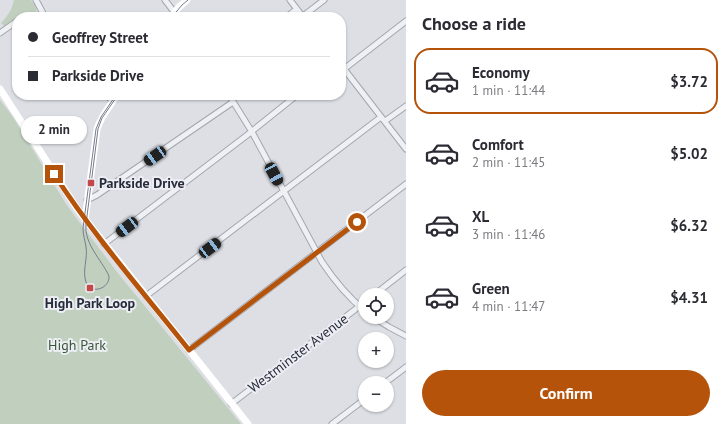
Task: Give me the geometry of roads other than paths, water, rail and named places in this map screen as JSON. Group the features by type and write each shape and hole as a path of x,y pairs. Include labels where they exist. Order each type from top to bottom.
{"main road":[{"path":"177,12 186,0"},
{"path":"0,89 69,198 85,220 248,424"},
{"path":"85,220 97,129 101,119 114,100"}],"street":[{"path":"36,0 42,12"},
{"path":"165,0 173,12"},
{"path":"290,0 300,12"},
{"path":"309,12 324,0"},
{"path":"292,12 297,8"},
{"path":"346,65 406,21"},
{"path":"0,33 12,25"},
{"path":"346,71 406,149"},
{"path":"104,244 252,132 256,127 291,100"},
{"path":"87,200 97,195 233,102 252,132 316,253 335,280 358,305"},
{"path":"385,122 406,106"},
{"path":"146,296 381,117"},
{"path":"189,350 406,184"},
{"path":"383,288 406,270"},
{"name":"Westminster Avenue","path":"232,404 358,307"},
{"path":"384,324 406,336"},
{"path":"394,376 406,367"},
{"path":"332,424 358,404"}],"tram line":[{"path":"176,12 188,0"},
{"path":"113,100 101,117 96,129 83,228 86,244 85,278 88,286 95,289 103,287 108,281 109,276 90,245 86,231 86,224 98,129 102,118 115,100"}],"place":[{"name":"Parkside Drive","path":"91,183"},
{"name":"High Park Loop","path":"90,288"}],"park label":[{"name":"High Park","path":"77,345"}]}
